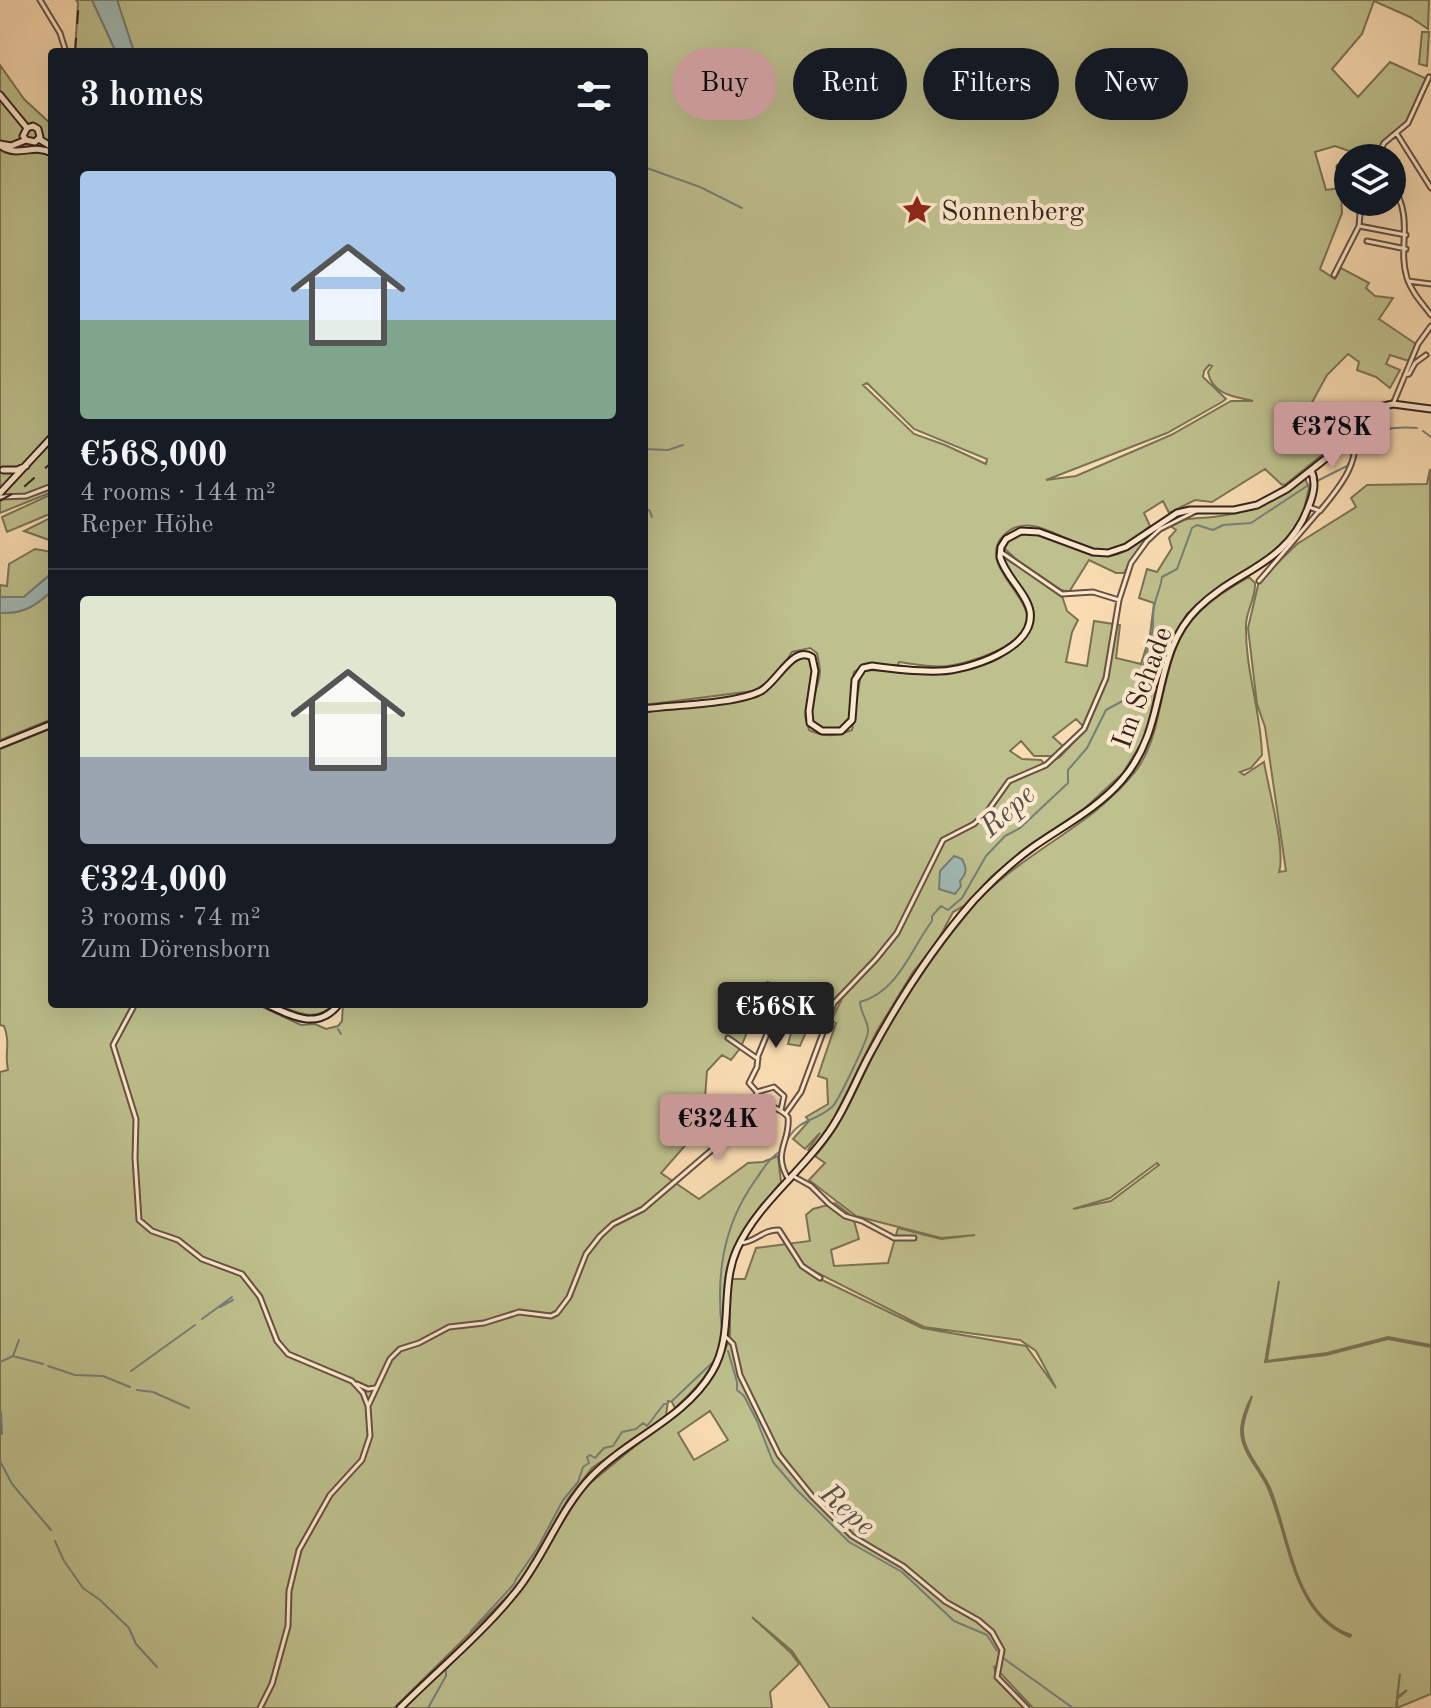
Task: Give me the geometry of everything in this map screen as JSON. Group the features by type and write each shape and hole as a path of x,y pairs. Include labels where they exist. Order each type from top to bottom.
{"street":[{"path":"40,0 60,33 65,48"},
{"path":"1384,144 1397,134 1413,114 1429,77"},
{"path":"0,95 27,128"},
{"path":"39,139 32,143 23,136 27,128 33,126 38,129 39,139 48,147"},
{"path":"1397,134 1431,188"},
{"path":"0,144 11,146 26,140"},
{"path":"0,144 9,151 48,149"},
{"path":"1334,275 1359,226 1360,216"},
{"path":"1403,216 1408,281 1414,295 1431,315"},
{"path":"1359,226 1406,235"},
{"path":"1367,241 1406,249"},
{"path":"1408,281 1431,284"},
{"path":"1393,404 1418,344 1431,326"},
{"path":"1405,375 1426,355"},
{"path":"648,708 755,694 776,680 796,654 804,653 812,657 815,667 810,723 822,731 844,729 852,720 855,680 863,668 949,670 990,658 1016,644 1027,628 1029,609 1003,566 1000,551 1009,536 1024,531 1049,535 1093,552 1112,552 1126,547 1171,516 1198,510 1234,510 1257,505 1287,489 1312,472 1354,434 1361,420 1377,406 1393,404 1431,409"},
{"path":"1325,418 1338,423 1361,420"},
{"path":"1259,581 1339,487 1352,462 1354,434"},
{"path":"2,493 48,442"},
{"path":"2,469 17,470 27,466"},
{"path":"2,469 14,480"},
{"name":"Im Schade","path":"400,1708 518,1588 563,1511 594,1473 700,1390 715,1367 725,1336 727,1283 740,1243 756,1218 826,1137 903,997 965,911 1013,863 1105,797 1137,761 1154,723 1171,647 1185,623 1210,597 1280,551 1295,533 1309,506 1314,485 1312,472"},
{"path":"2,493 26,496 48,488"},
{"path":"1309,506 1320,511"},
{"path":"783,1112 801,1092 834,1003 897,933 943,840 974,824 987,812 1009,781 1046,765 1084,729 1106,678 1119,600 1131,563 1152,535 1175,519 1198,510"},
{"path":"1000,551 1062,594 1093,592 1119,600"},
{"path":"0,745 48,726"},
{"path":"133,1008 113,1045 136,1119 139,1220 152,1231 178,1240 202,1259 242,1274 260,1297 277,1341 288,1354 368,1389 375,1388"},
{"path":"276,1008 307,1020 321,1019 334,1008"},
{"path":"757,1092 749,1084 776,1012"},
{"path":"728,1038 758,1059"},
{"path":"757,1092 771,1086 784,1096 783,1112 789,1125 780,1156 791,1178 811,1186 845,1216 862,1221 894,1238 914,1238"},
{"path":"368,1406 396,1352 449,1327 484,1323 519,1312 548,1316 557,1313 569,1297 583,1259 592,1245 613,1224 648,1205 741,1125 757,1092"},
{"path":"755,1099 783,1112"},
{"path":"740,1243 748,1242 766,1231 779,1230 798,1261 820,1278"},
{"path":"725,1336 733,1344 740,1375 779,1455 843,1529 903,1566 946,1602 978,1620 992,1632 1002,1650 997,1677 1027,1708"},
{"path":"260,1708 272,1684 288,1626 289,1591 299,1550 330,1495 362,1460 370,1436 368,1406 357,1384"}],"green space":[{"path":"76,0 92,0 114,48 75,48"},
{"path":"117,0 1429,0 1428,29 1374,1 1362,34 1332,69 1358,97 1390,62 1427,79 1407,123 1383,144 1334,144 1315,152 1326,190 1334,189 1334,216 1341,216 1320,269 1335,279 1341,268 1369,283 1366,288 1375,296 1393,298 1379,319 1416,344 1409,361 1390,355 1386,364 1400,370 1390,388 1376,377 1357,370 1359,362 1348,354 1327,375 1310,406 1326,422 1333,424 1329,431 1343,438 1286,484 1282,485 1265,469 1212,502 1195,500 1169,513 1163,501 1144,513 1150,526 1126,544 1109,551 1097,551 1042,528 1016,527 997,544 996,554 1003,574 1026,611 1026,623 1021,633 999,650 948,666 899,662 897,667 865,664 854,672 850,717 836,729 823,729 812,716 820,670 817,653 810,648 792,652 766,684 753,691 648,704 648,48 133,48","holes":["1209,365 1212,366 1208,372 1210,380 1220,390 1253,401 1231,401 1171,435 1076,476 1046,480 1167,433 1222,402 1226,399 1203,377 1204,371","867,383 914,429 987,459 986,464 914,434 863,385"]},
{"path":"1422,32 1429,32 1427,66 1419,64"},
{"path":"0,65 24,99 48,121 48,494 0,513"},
{"path":"1430,469 1431,1345 1388,1337 1327,1353 1267,1361 1279,1281 1265,1362 1326,1355 1388,1339 1431,1347 1431,1694 1397,1708 1397,1700 1396,1708 1033,1708 994,1666 997,1678 1027,1708 830,1708 792,1651 752,1617 799,1664 770,1692 772,1708 404,1708 520,1592 583,1489 703,1390 730,1338 731,1279 745,1279 756,1248 810,1241 806,1215 813,1209 835,1203 853,1217 859,1239 831,1250 834,1266 888,1263 898,1228 941,1239 975,1235 941,1238 856,1216 809,1180 825,1163 815,1156 842,1119 876,1050 908,995 971,909 1010,872 1097,810 1134,773 1150,744 1170,665 1184,631 1208,604 1249,577 1255,583 1255,589 1246,620 1246,642 1262,755 1251,768 1240,772 1244,775 1264,762 1280,849 1279,872 1286,871 1265,727 1257,704 1248,628 1259,581 1297,544 1356,507 1351,498 1367,485 1427,484","holes":["1157,1163 1159,1165 1111,1201 1073,1209 1110,1198","808,1268 924,1327 1020,1340 1036,1351 1056,1388 1026,1346 922,1328 805,1270","1252,1396 1244,1423 1244,1440 1270,1488 1289,1551 1306,1593 1317,1611 1350,1637 1330,1626 1315,1611 1304,1592 1295,1572 1267,1486 1247,1453 1242,1438 1245,1413","710,1411 728,1440 694,1460 678,1433"]},
{"path":"1305,478 1309,488 1303,513 1291,533 1270,555 1214,590 1187,614 1162,662 1146,735 1123,773 1085,808 1020,853 992,876 964,906 953,912 936,944 913,972 877,1031 834,1118 811,1152 808,1150 820,1133 805,1149 793,1139 809,1121 806,1117 828,1104 827,1079 818,1076 836,1023 831,1021 841,1001 829,998 814,1014 800,1046 788,1044 796,1015 785,1011 794,989 767,982 741,1047 731,1060 722,1055 707,1071 703,1125 661,1173 699,1199 748,1163 763,1162 778,1156 781,1182 743,1231 728,1265 722,1338 711,1368 675,1408 668,1401 662,1420 592,1468 568,1499 518,1586 394,1708 0,1708 0,1072 8,1070 6,1032 0,1025 0,749 48,730 48,1008 265,1008 301,1025 315,1024 326,1029 338,1026 342,1021 343,1008 648,1008 648,711 757,697 792,664 805,657 813,667 805,716 809,730 831,735 852,730 861,674 867,670 922,674 953,672 998,658 1024,640 1031,629 1033,610 1009,574 1003,556 1062,596 1067,611 1078,620 1072,632 1066,662 1087,666 1094,621 1120,625 1116,658 1141,664 1150,635 1154,603 1139,598 1147,569 1157,572 1172,548 1169,538 1176,530 1169,525 1186,519 1250,509 1273,499","holes":["1076,719 1086,729 1060,757 1046,765 1041,760 1022,759 1010,751 1021,741 1034,756 1055,756 1064,747 1053,737"]},
{"path":"48,496 48,515 7,532 2,517"},
{"path":"48,519 48,540 24,531"},
{"path":"1151,532 1124,573 1116,573 1089,560 1069,592 1061,590 1004,548 1012,538 1024,534 1037,535 1108,556 1126,551"},
{"path":"35,549 48,551 48,576 24,597 0,597 0,585 7,586 9,564"},
{"path":"48,594 48,721 0,740 0,613 15,612"},
{"path":"286,1008 329,1008 313,1015"}],"water":[{"path":"92,0 117,0 133,48 114,48"},
{"path":"48,576 48,594 40,601 23,610 0,613 0,597 24,597"},
{"path":"954,856 962,859 966,871 955,894 939,889 940,871"}],"waterway":[{"path":"648,168 700,187 742,208"},
{"name":"Repe","path":"787,1140 803,1123 832,1107 840,1094 868,1032 860,1002 873,997 894,979 932,921 932,916 941,906 948,910 962,898 986,856 1068,783 1068,770 1087,748 1106,710 1126,699 1141,696 1142,672 1162,577 1177,569 1192,528 1197,525 1213,530 1223,525 1251,523 1307,486 1347,466 1351,459 1351,442 1357,438 1382,430 1417,428"},
{"name":"Repe","path":"1423,431 1431,437"},
{"path":"648,449 668,450 683,445"},
{"path":"648,510 652,517"},
{"path":"338,1029 341,1034"},
{"name":"Repe","path":"722,1331 721,1272 728,1235 743,1199 770,1160 783,1149"},
{"path":"202,1319 232,1297"},
{"path":"220,1307 233,1300"},
{"path":"131,1371 195,1325"},
{"path":"13,1356 19,1340"},
{"name":"Repe","path":"728,1351 737,1390 744,1396 757,1421 773,1462 796,1489 849,1542 902,1572 954,1621 987,1635 997,1651"},
{"path":"0,1362 13,1356 43,1364"},
{"path":"672,1401 714,1361"},
{"path":"48,1366 75,1375 103,1376 130,1387"},
{"path":"137,1390 153,1392 189,1408"},
{"path":"471,1631 514,1584 563,1500 578,1482 583,1467 589,1463 587,1457 595,1458 604,1448 613,1446 622,1432 636,1429 643,1423 647,1426 667,1404"},
{"path":"1,1412 2,1434"},
{"path":"0,1461 12,1484 51,1530"},
{"path":"55,1541 64,1561 83,1588 129,1628 136,1644 157,1667"},
{"path":"428,1708 446,1676 446,1669 467,1648"},
{"name":"Repe","path":"1003,1658 1073,1708"}],"railway":[{"path":"75,48 79,0"},
{"path":"0,501 24,487 48,466"}],"place":[{"name":"Sonnenberg","path":"917,210"}]}
